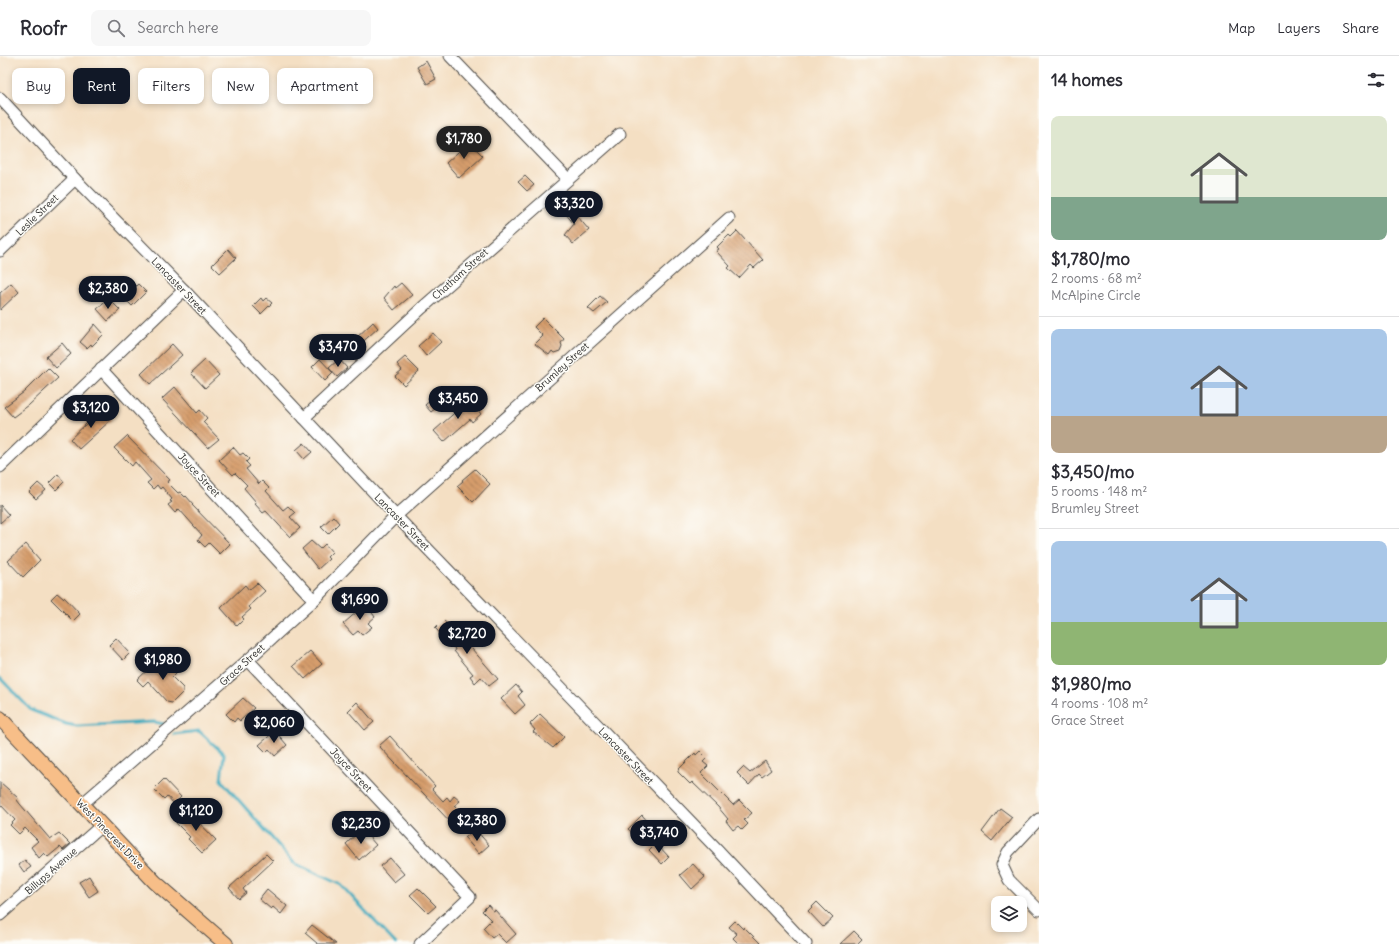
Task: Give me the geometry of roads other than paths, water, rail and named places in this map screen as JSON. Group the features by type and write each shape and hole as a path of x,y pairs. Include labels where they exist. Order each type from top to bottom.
{"main road":[{"name":"West Pinecrest Drive","path":"0,718 155,882 226,944"}],"street":[{"path":"450,56 568,178"},
{"name":"Lancaster Street","path":"0,98 75,179 184,290 396,516 717,849 806,944"},
{"name":"Chatham Street","path":"304,418 428,303 568,178 620,134"},
{"name":"Leslie Street","path":"0,251 75,179"},
{"name":"Brumley Street","path":"396,516 729,218"},
{"path":"0,467 184,290"},
{"name":"Joyce Street","path":"101,369 314,600"},
{"name":"Grace Street","path":"81,805 248,660 314,600 396,516"},
{"name":"Joyce Street","path":"248,660 470,897 420,944"},
{"path":"1039,819 1008,852 1002,865 1009,880 1039,910"},
{"name":"Billups Avenue","path":"0,915 101,826"}],"waterway":[{"path":"0,678 31,710 66,724 77,726 154,722 164,724"},
{"path":"174,734 199,731 224,754 221,780 294,863 341,885 396,944"}]}
